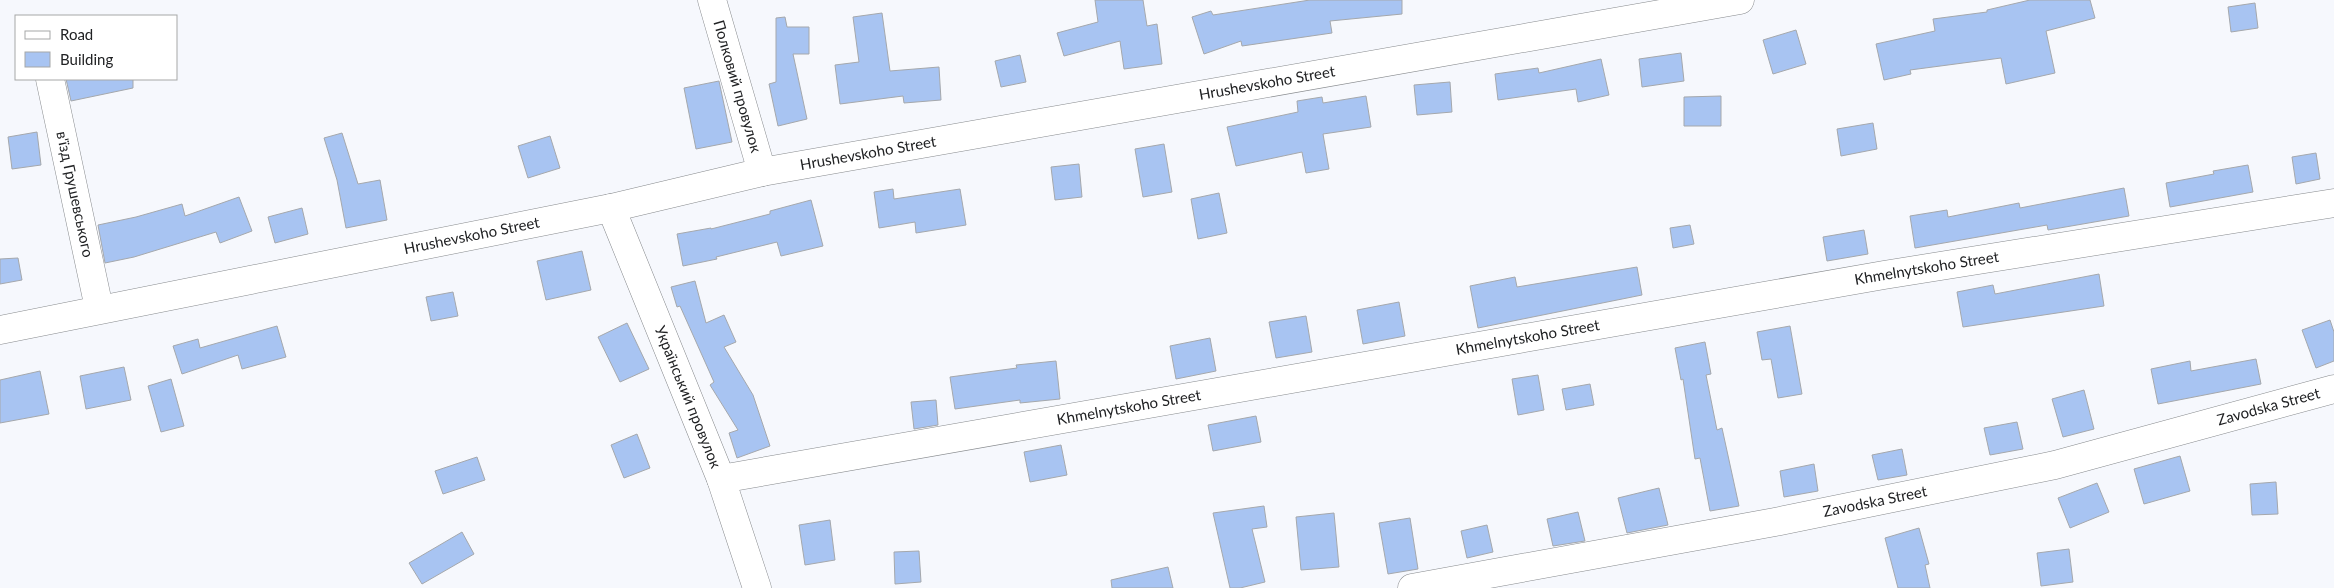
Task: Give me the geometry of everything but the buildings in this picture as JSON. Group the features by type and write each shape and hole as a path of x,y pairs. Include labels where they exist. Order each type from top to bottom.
{"street":[{"name":"Полковий провулок","path":"712,0 762,172"},
{"name":"Hrushevskoho Street","path":"0,330 99,308 611,208 762,172 1571,28 1740,0"},
{"name":"в'їзд Грушевського","path":"50,80 99,308"},
{"name":"Khmelnytskoho Street","path":"721,479 1874,276 2334,203"},
{"name":"Український провулок","path":"611,208 721,479 757,588"},
{"name":"Zavodska Street","path":"1412,588 1775,522 2055,465 2334,388"}]}
